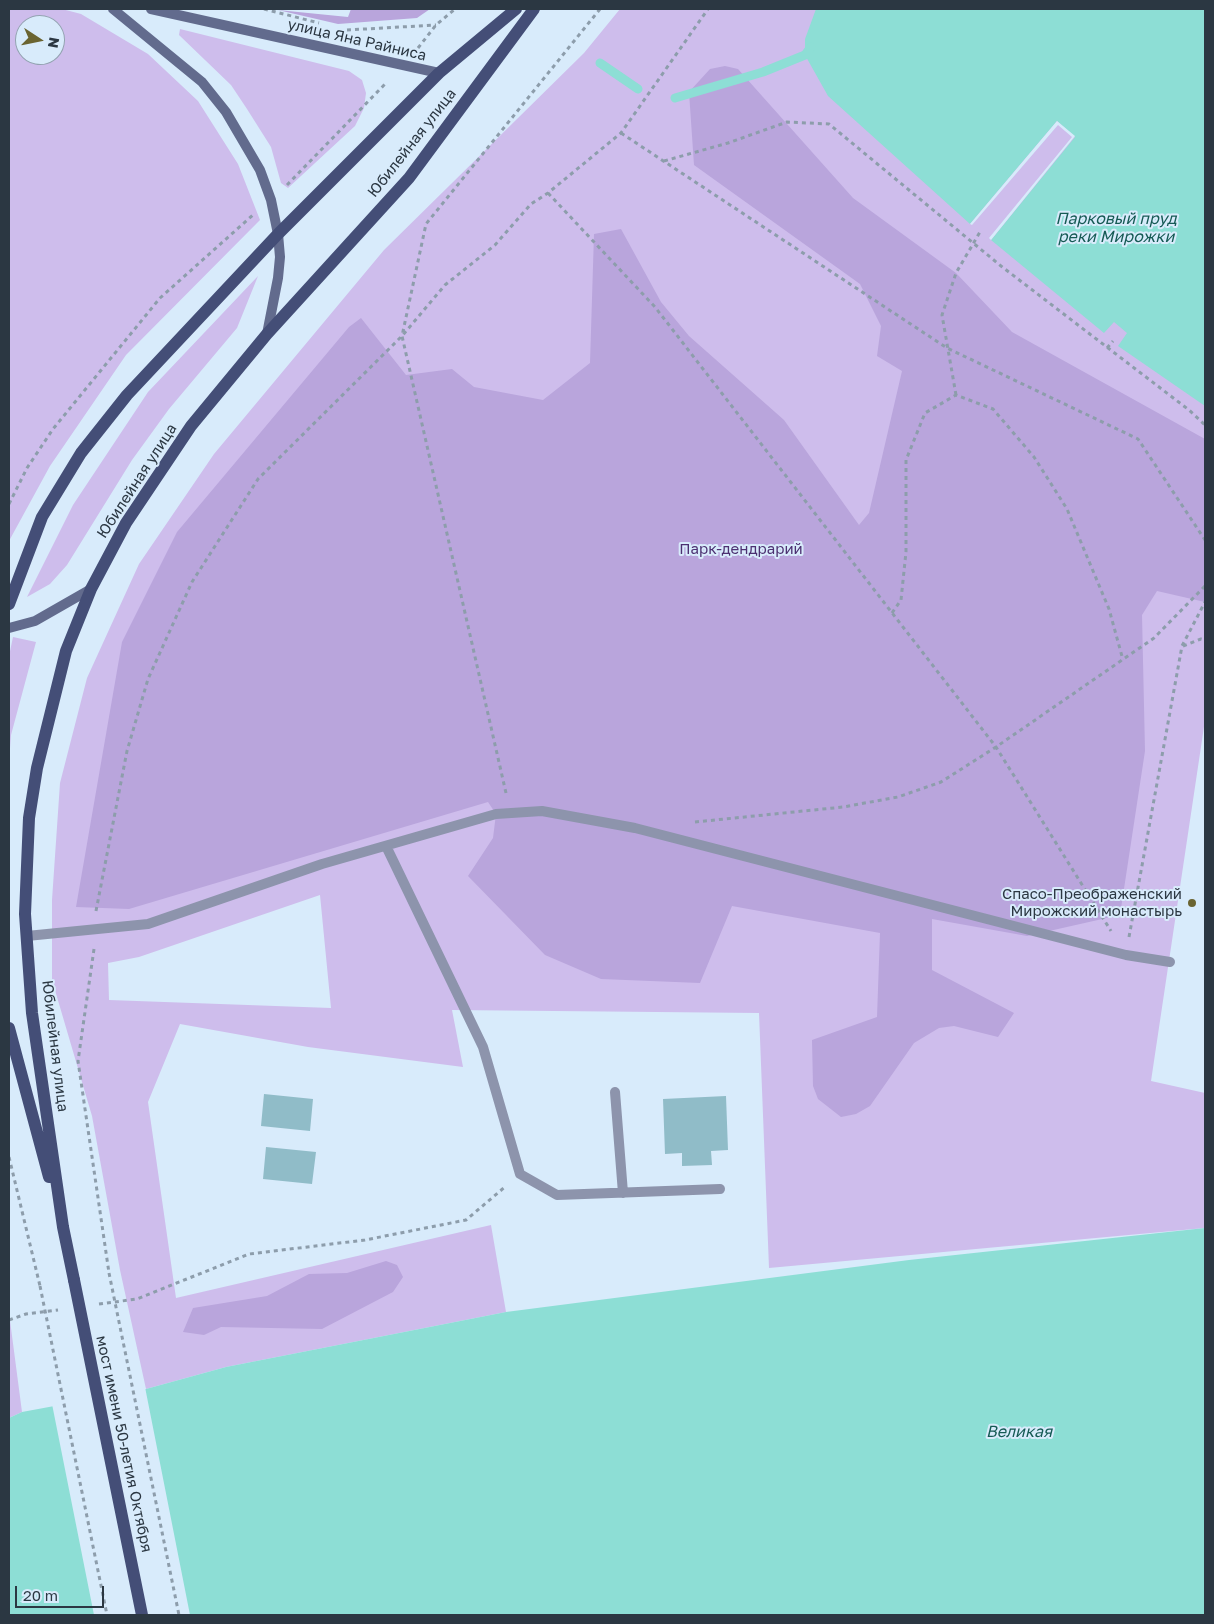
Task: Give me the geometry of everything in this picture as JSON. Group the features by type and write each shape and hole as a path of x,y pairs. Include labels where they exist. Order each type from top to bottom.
{"main road":[{"name":"Юбилейная улица","path":"9,604 42,517 81,453 127,395 278,234 439,73 516,9"},
{"name":"Юбилейная улица","path":"63,1227 32,1013 26,936 26,866 29,818 37,768 66,651 91,589 126,523 191,426 267,334 409,178 534,9"},
{"name":"Юбилейная улица","path":"9,1028 63,1227 74,1280"},
{"name":"мост имени 50-летия Октября","path":"74,1280 142,1615"}],"street":[{"path":"113,9 202,82 226,112 244,139 260,170 271,200 278,234 278,278 267,334"},
{"name":"улица Яна Райниса","path":"151,9 439,73"},
{"path":"9,628 35,621 91,589"}],"lane":[{"path":"26,936 148,924 322,864 496,814 542,811 635,828 1126,955 1170,962"},
{"path":"386,846 483,1047 520,1174 557,1195 720,1189"},
{"path":"615,1092 623,1193"}],"path":[{"path":"264,9 327,25"},
{"path":"9,504 27,468 54,428 160,298 271,200 403,65 436,25 455,9"},
{"path":"511,813 402,336 426,224 600,9"},
{"path":"179,1615 109,1273 78,1061 96,930 96,907 127,751 148,679 192,582 258,479 402,336 445,285 496,245 531,204 548,193 621,133 708,9"},
{"path":"345,30 436,25"},
{"path":"664,161 728,143 787,122 829,124 973,243 1189,410 1205,425"},
{"path":"621,133 947,348 1138,439 1205,540"},
{"path":"548,193 655,307 996,747 1126,955"},
{"path":"956,395 942,315 956,273 980,232"},
{"path":"1107,348 1113,341"},
{"path":"892,613 901,600 906,552 906,460 925,412 956,395"},
{"path":"956,395 993,410 1034,457 1067,509 1109,609 1123,660"},
{"path":"685,823 843,807 898,797 941,782 996,747 1154,638 1205,586"},
{"path":"1126,955 1182,646 1205,602"},
{"path":"1182,646 1201,639 1205,640"},
{"path":"9,1157 40,1286 107,1615"},
{"path":"91,1305 137,1299 249,1254 365,1240 466,1220 520,1174"},
{"path":"9,1320 26,1314 63,1309"}],"green space":[{"path":"9,9 62,9 81,14 148,54 198,101 238,164 260,220 126,355 50,466 9,541"},
{"path":"351,9 430,9 417,18 338,24 278,10 348,17"},
{"name":"Парк-дендрарий","path":"620,9 1205,9 1205,720 1151,1081 1205,1093 1205,1228 769,1268 759,1013 452,1010 463,1067 308,1047 180,1024 148,1102 176,1298 491,1225 506,1312 226,1367 146,1389 120,1270 92,1116 52,980 52,900 60,783 87,678 139,564 214,454 384,250 584,53","holes":["320,895 331,1008 109,1000 108,963 139,957"]},
{"path":"180,29 349,71 362,80 366,93 364,108 355,126 288,188 281,183 271,147 231,85 179,35"},
{"path":"725,66 738,69 853,198 956,273 1012,332 1205,439 1205,602 1157,591 1142,615 1145,751 1120,915 1027,936 932,919 932,970 1014,1013 998,1037 954,1026 939,1028 914,1043 870,1106 856,1114 841,1117 818,1099 813,1086 812,1040 877,1017 880,933 732,906 700,983 601,979 545,955 468,876 493,838 496,814 488,802 129,909 76,907 122,642 177,532 349,327 361,318 406,375 452,369 474,387 543,400 590,363 594,234 621,229 661,302 689,336 784,420 859,525 869,513 902,371 877,356 881,326 860,284 694,165 689,92 710,69"},
{"path":"258,276 237,328 169,409 132,460 67,565 50,584 27,597 73,505 148,392"},
{"path":"13,637 36,642 11,735 9,762 9,656"},
{"path":"386,1261 397,1265 403,1277 393,1292 322,1329 221,1327 204,1335 183,1332 193,1308 267,1296 309,1274 347,1273"},
{"path":"9,1313 22,1412 9,1418"}],"water":[{"name":"Парковый пруд реки Мирожки","path":"816,9 1205,9 1205,406 1118,346 1127,333 1114,322 1104,333 991,240 1075,137 1057,121 970,224 828,96 805,55 805,39"},
{"name":"Великая","path":"1205,1228 1205,1615 9,1615 9,1418 22,1412 146,1389 226,1367 506,1312 909,1260"}],"pier":[{"path":"1057,121 1075,136 991,240 989,238 1072,137 1058,125 972,225 970,224"},
{"path":"145,1387 190,1615 94,1615 52,1404"}],"building":[{"path":"264,1094 313,1099 310,1131 261,1126"},
{"path":"726,1096 728,1150 711,1151 712,1165 682,1166 682,1153 665,1154 663,1099"},
{"path":"266,1147 316,1152 312,1184 263,1179"}],"waterway":[{"path":"675,98 763,72 805,55 811,47"},
{"path":"600,63 638,89"}],"place":[{"name":"Спасо-Преображенский Мирожский монастырь","path":"1192,903"}]}
